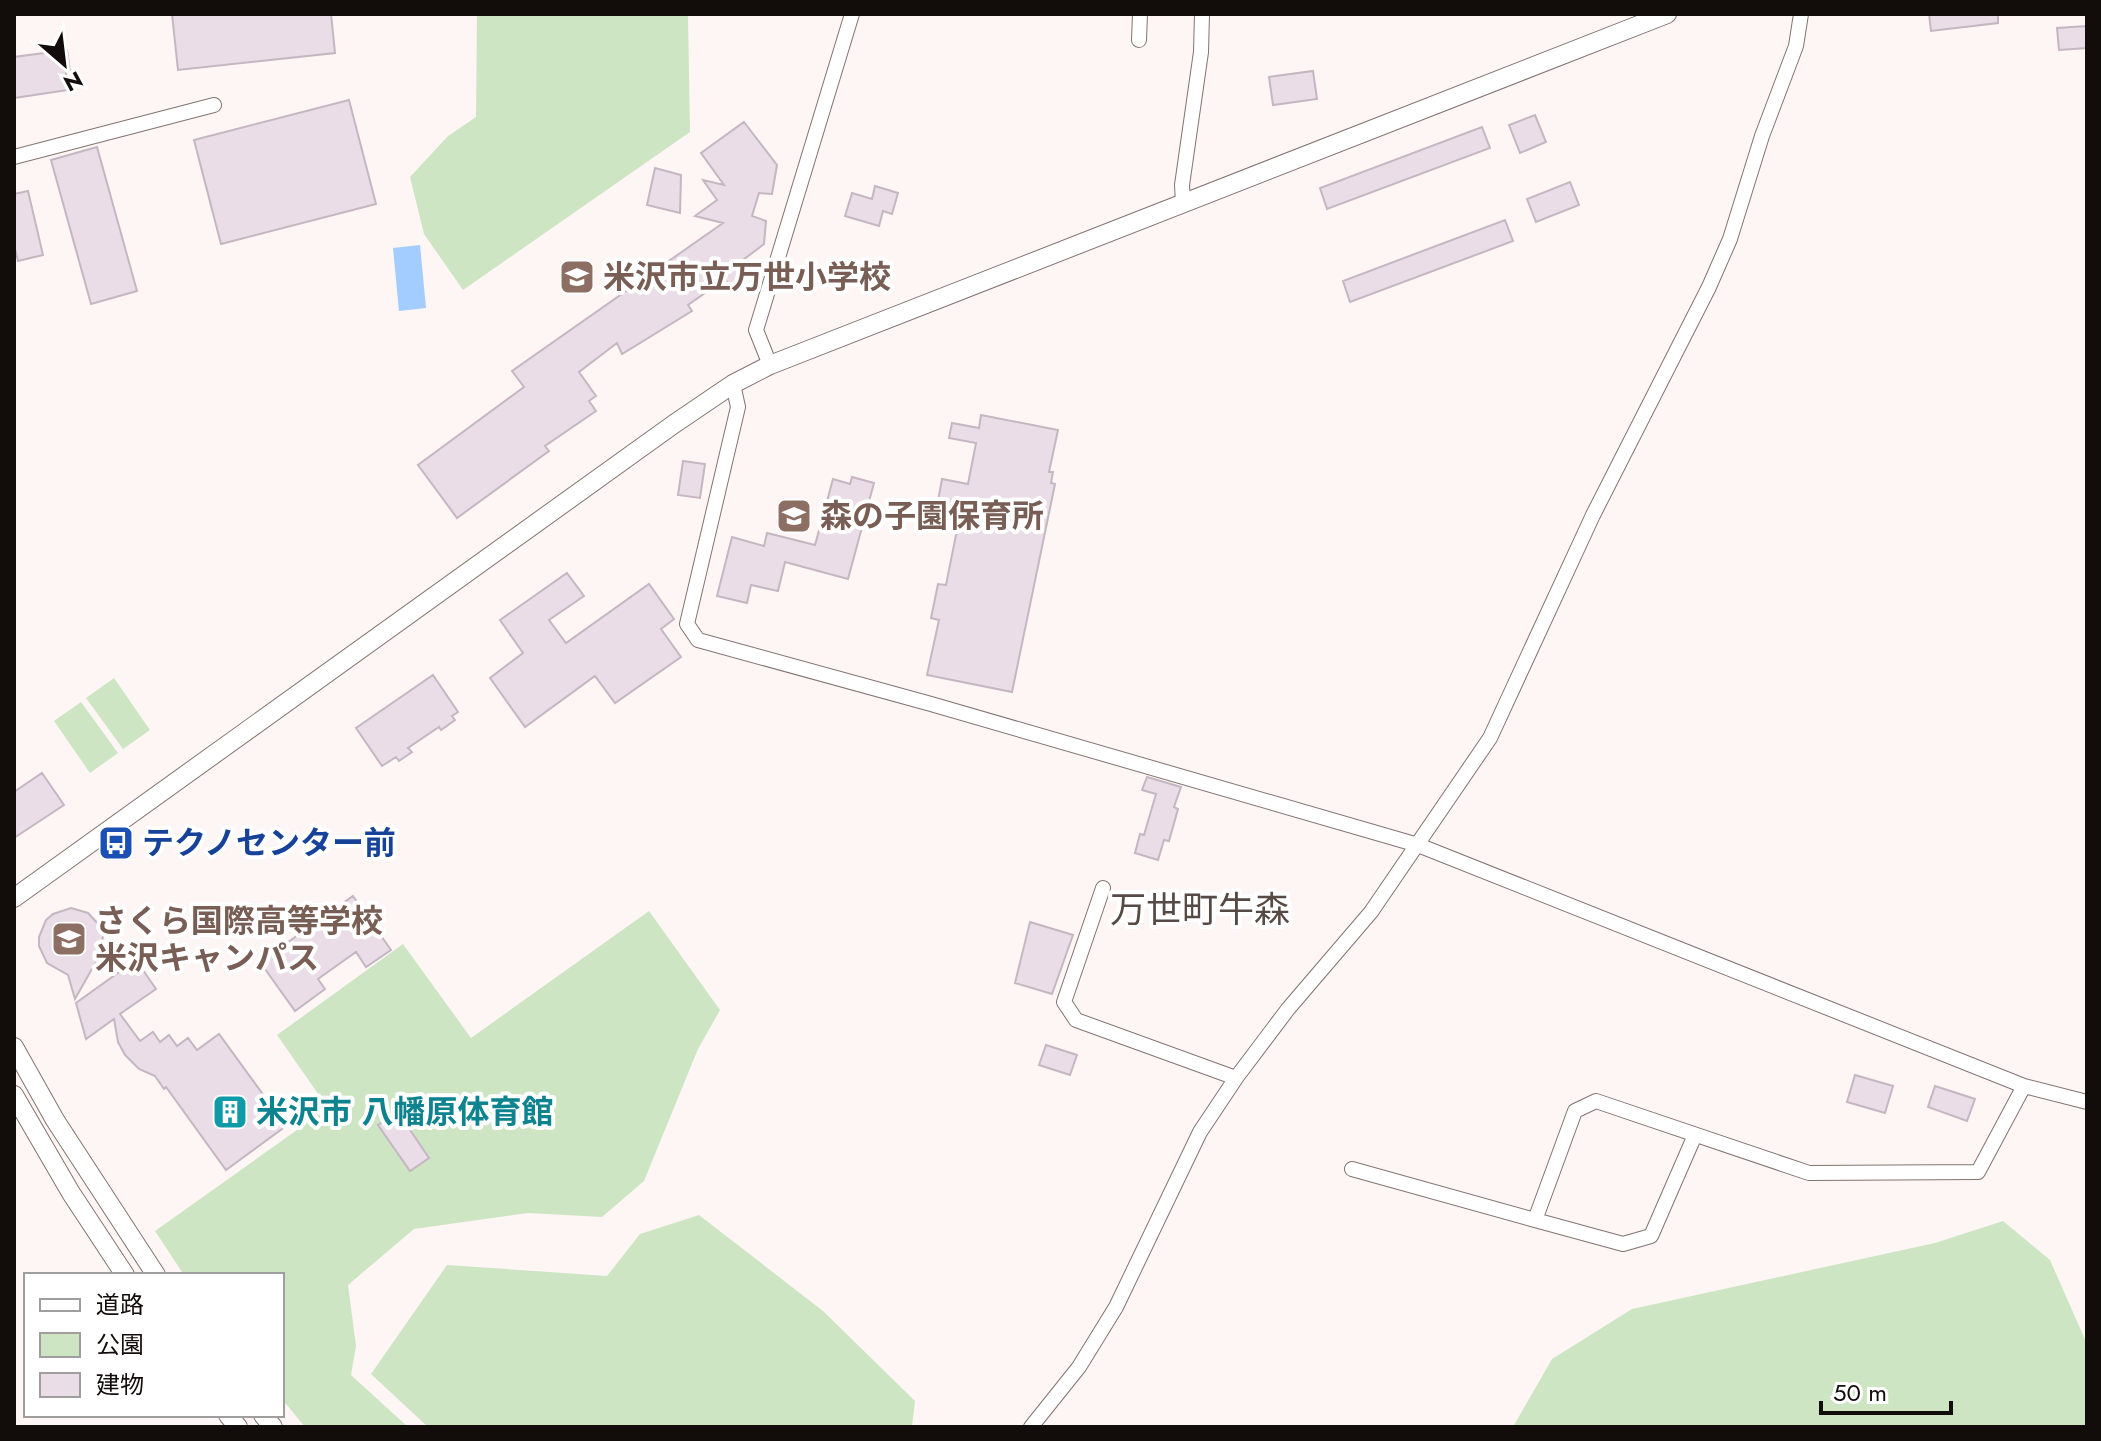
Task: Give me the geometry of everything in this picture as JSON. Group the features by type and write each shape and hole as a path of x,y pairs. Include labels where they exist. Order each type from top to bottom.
{"street":[{"path":"770,365 756,330 852,14"},
{"path":"1139,40 1140,14"},
{"path":"1183,202 1182,185 1201,52 1202,14"},
{"path":"14,898 733,384 770,365 1667,14"},
{"path":"1031,1427 1079,1367 1116,1307 1200,1132 1288,1009 1371,912 1490,738 1593,515 1709,287 1730,239 1762,136 1796,46 1801,14"},
{"path":"14,157 214,105"},
{"path":"733,384 738,407 687,624 698,640 1418,845 2024,1086 2087,1102"},
{"path":"1103,888 1064,1002 1076,1020 1236,1078"},
{"path":"14,1047 55,1120 155,1273"},
{"path":"1535,1220 1575,1111 1596,1101 1809,1173 1978,1172 2024,1086"},
{"path":"14,1095 71,1193 124,1273"},
{"path":"1352,1169 1623,1244 1651,1236 1695,1135"}],"green space":[{"path":"477,14 688,14 690,132 463,290 424,234 410,177 448,136 476,117"},
{"path":"114,678 150,730 123,749 86,698"},
{"path":"81,702 118,753 90,773 54,721"},
{"path":"649,911 720,1010 698,1049 644,1181 602,1217 528,1213 414,1229 348,1285 356,1346 351,1375 408,1427 305,1427 284,1401 284,1273 183,1273 155,1231 328,1108 277,1035 403,944 471,1038"},
{"path":"699,1215 823,1311 915,1401 912,1427 428,1427 371,1374 447,1265 607,1276 640,1234"},
{"path":"2003,1221 2050,1260 2087,1344 2087,1427 1513,1427 1552,1359 1632,1309 1935,1243"}],"water":[{"path":"420,245 426,308 399,311 393,248"}],"building":[{"path":"172,14 331,14 335,53 178,70"},
{"path":"1929,14 1998,14 1998,23 1931,31"},
{"path":"2087,26 2087,48 2059,50 2057,28"},
{"path":"67,50 70,72 66,73 68,90 14,98 14,57"},
{"path":"1313,71 1317,99 1273,105 1269,77"},
{"path":"349,100 376,204 221,244 194,140"},
{"path":"1535,115 1546,142 1520,153 1509,125"},
{"path":"744,122 777,165 772,194 759,193 752,216 766,221 764,244 735,266 745,281 732,289 725,279 688,305 692,311 622,354 617,343 579,372 596,396 589,401 596,411 545,446 549,451 457,518 418,465 524,387 512,371 723,223 695,216 717,200 703,180 724,185 701,153"},
{"path":"1482,127 1490,148 1327,209 1320,188"},
{"path":"97,147 137,291 91,304 51,160"},
{"path":"655,168 681,175 680,213 647,205"},
{"path":"1570,182 1579,205 1536,222 1527,199"},
{"path":"875,186 898,193 892,214 883,211 879,226 845,216 852,193 872,199"},
{"path":"28,191 43,255 18,261 14,245 14,194"},
{"path":"1505,220 1513,241 1350,302 1343,281"},
{"path":"981,415 1058,430 1049,472 1053,472 1051,483 1055,484 1012,692 927,675 939,620 931,618 938,584 946,585 962,505 938,501 942,479 968,484 976,443 949,438 952,423 979,428"},
{"path":"683,461 705,464 700,498 678,495"},
{"path":"852,477 874,483 848,579 785,562 778,591 751,585 747,603 717,596 732,537 764,546 767,533 815,545 833,479 850,484"},
{"path":"567,573 584,596 549,620 566,643 649,584 674,619 661,629 681,657 615,703 595,676 525,727 490,678 523,653 500,620"},
{"path":"433,675 458,712 452,716 455,720 408,748 412,752 399,761 396,757 382,766 356,728"},
{"path":"42,773 64,805 14,838 14,792"},
{"path":"1147,777 1181,787 1174,807 1178,809 1169,841 1164,840 1158,860 1135,853 1140,834 1144,835 1156,794 1142,790"},
{"path":"353,896 391,950 366,967 356,952 318,979 325,989 295,1011 260,962"},
{"path":"71,908 88,913 101,927 103,935 101,953 75,999 68,975 47,963 39,946 46,920"},
{"path":"1030,922 1073,935 1052,994 1015,983"},
{"path":"136,960 156,989 120,1014 140,1041 153,1032 160,1042 169,1035 177,1046 188,1038 197,1050 219,1034 286,1126 226,1170 166,1087 164,1089 155,1076 139,1069 125,1055 118,1042 114,1019 86,1039 76,1003"},
{"path":"1046,1045 1077,1055 1070,1075 1039,1065"},
{"path":"1855,1075 1893,1086 1885,1113 1847,1102"},
{"path":"1935,1086 1975,1099 1967,1121 1928,1107"},
{"path":"398,1112 429,1158 410,1171 378,1125"}],"place":[{"name":"米沢市立万世小学校","path":"577,277"},
{"name":"森の子園保育所","path":"794,516"},
{"name":"テクノセンター前","path":"116,843"},
{"name":"さくら国際高等学校 米沢キャンパス","path":"69,939"},
{"name":"米沢市 八幡原体育館","path":"230,1112"}],"district":[{"name":"万世町牛森","path":"1200,909"}]}
